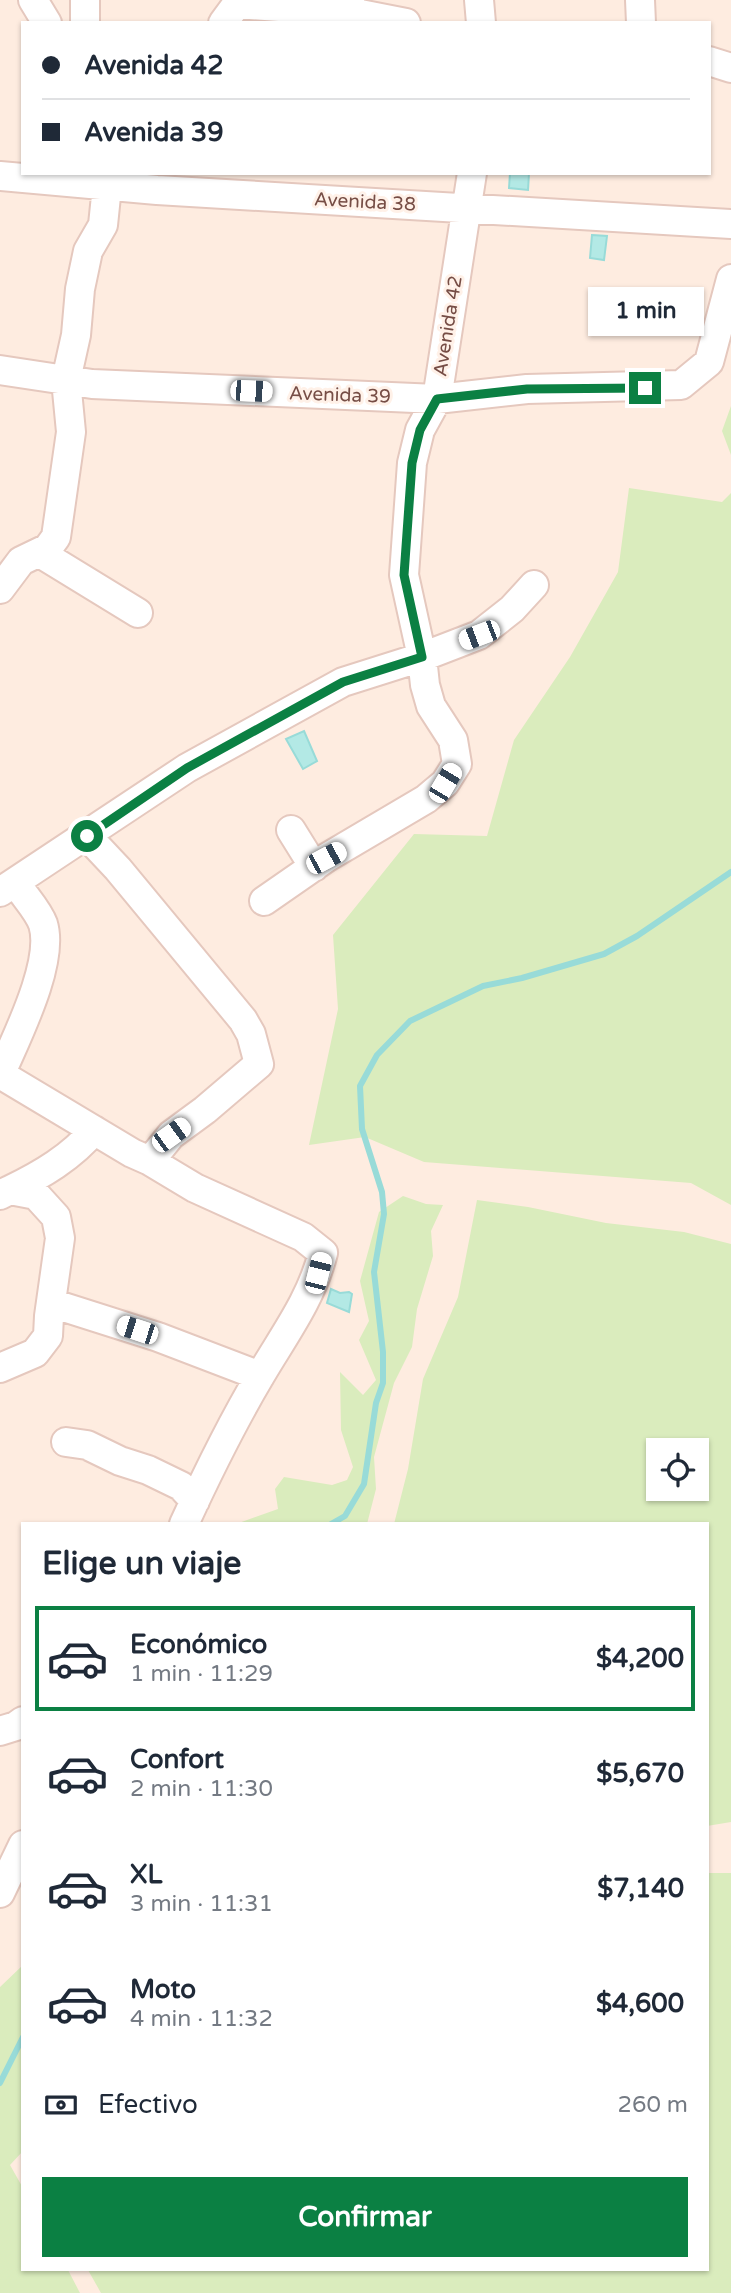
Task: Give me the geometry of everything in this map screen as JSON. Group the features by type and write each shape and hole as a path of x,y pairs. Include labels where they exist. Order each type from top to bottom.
{"street":[{"path":"33,0 46,21"},
{"path":"85,0 85,21"},
{"path":"479,0 481,21"},
{"path":"640,0 641,21"},
{"path":"226,9 350,6 400,21"},
{"path":"711,62 731,68"},
{"name":"Avenida 42","path":"314,867 426,799 445,783 457,764 453,740 431,706 425,685 422,657 404,575 412,463 420,430 437,399 472,175"},
{"name":"Avenida 38","path":"0,176 103,178 467,207 731,224"},
{"path":"0,589 20,556 48,548 56,537 71,432 66,380 76,335 80,289 88,251 103,225 106,196 103,178"},
{"name":"Avenida 39","path":"0,370 106,385 437,399 527,389 681,386 709,362 731,279"},
{"path":"20,556 138,613"},
{"path":"189,1512 260,1376 294,1324 316,1281 323,1253 303,1237 195,1188 1,1074 39,981 44,944 43,924 8,888 187,768 343,682 422,657 479,635 512,609 534,585"},
{"path":"264,901 314,867 291,831"},
{"path":"87,836 118,869 243,1020 251,1034 259,1064 171,1135 149,1161"},
{"path":"5,1193 66,1157 94,1130"},
{"path":"0,1368 35,1353 48,1336 61,1238 56,1217 36,1195 5,1193"},
{"path":"51,1303 158,1337 260,1376"},
{"path":"66,1441 86,1445 181,1486 189,1512"},
{"path":"0,1731 21,1722"},
{"path":"0,1893 21,1849"}],"green space":[{"path":"731,406 731,455 722,431"},
{"path":"629,488 722,502 731,493 731,1205 691,1183 424,1162 365,1137 309,1145 338,1009 333,935 414,834 487,836 514,740 570,657 618,572"},
{"path":"403,1196 426,1204 443,1205 431,1231 433,1256 417,1309 412,1347 394,1383 374,1457 376,1489 368,1522 242,1522 278,1509 275,1489 284,1477 332,1485 347,1480 353,1467 341,1430 340,1372 363,1395 376,1380 359,1340 369,1321 360,1281 379,1212"},
{"path":"477,1200 606,1223 684,1232 731,1244 731,1822 709,1826 709,1522 395,1522 408,1469 423,1379 458,1297"},
{"path":"709,1873 731,1873 731,2293 101,2293 89,2271 709,2271"},
{"path":"21,1967 21,2153 10,2165 21,2184 21,2271 69,2271 80,2293 0,2293 0,1987"}],"water":[{"path":"510,175 529,175 528,190 509,188"},
{"path":"592,235 607,236 604,260 590,258"},
{"path":"304,731 317,761 303,769 286,739"},
{"path":"331,1289 352,1294 349,1312 327,1303"}],"waterway":[{"path":"334,1522 345,1516 364,1484 376,1403 383,1383 383,1352 374,1272 384,1214 382,1192 362,1129 360,1086 377,1055 410,1021 483,986 522,978 604,954 637,936 731,872"},
{"path":"0,2083 21,2041"}],"route":[{"path":"87,836 187,768 343,682 422,657 404,575 412,463 420,430 437,399 527,389 645,388"}]}
